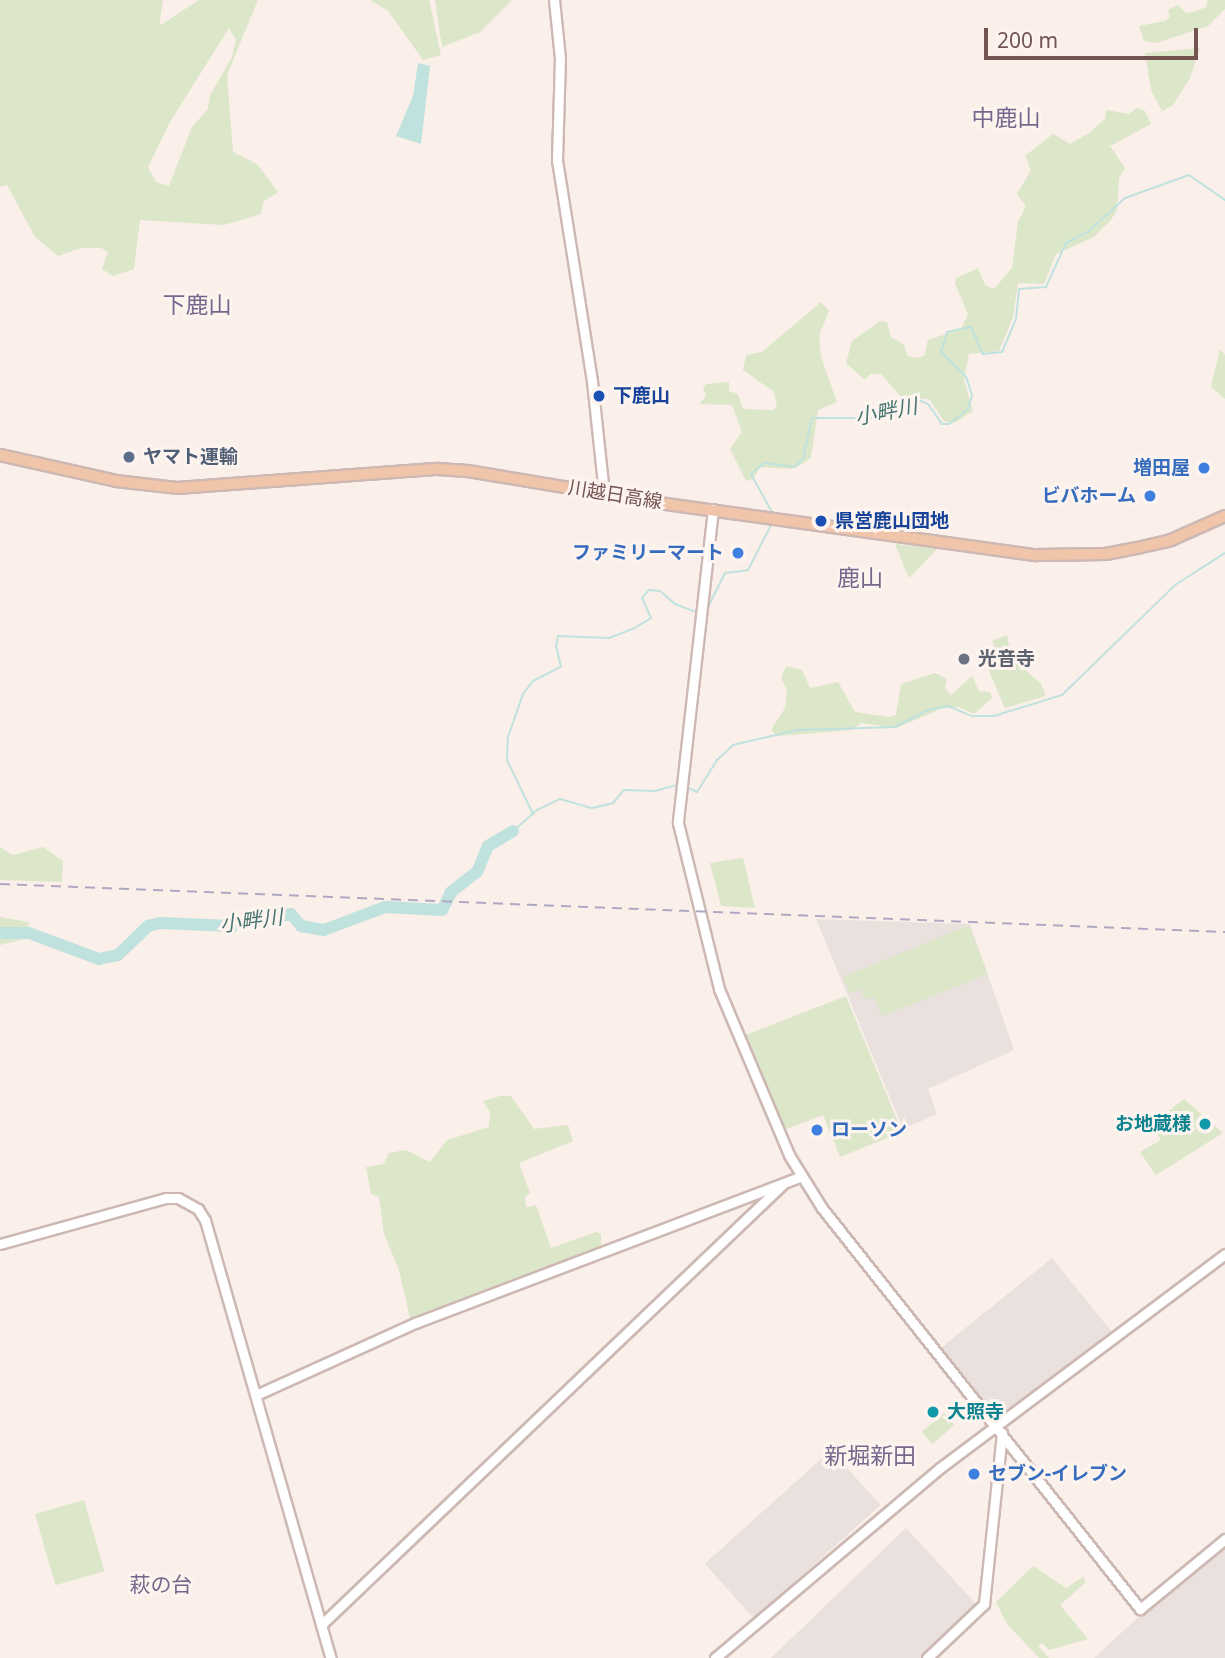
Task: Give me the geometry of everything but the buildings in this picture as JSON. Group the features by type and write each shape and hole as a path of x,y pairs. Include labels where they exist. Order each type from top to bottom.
{"main road":[{"name":"川越日高線","path":"0,455 156,487 438,469 1035,555 1075,555 1171,540 1225,516"}],"street":[{"path":"554,0 560,58 557,160 592,381 604,494"},
{"path":"713,509 679,785 678,823 715,978 800,1177 1140,1609 1225,1539"},
{"path":"256,1395 415,1324 800,1177"},
{"path":"321,1625 784,1183"},
{"path":"0,1244 157,1200 178,1198 189,1203 205,1220 331,1658"},
{"path":"715,1658 891,1507 999,1430 1225,1254"},
{"path":"928,1658 984,1604 999,1430"}],"shaded area":[{"path":"816,919 970,924 1014,1050 928,1089 937,1114 903,1129"},
{"path":"1052,1258 1111,1331 999,1422 940,1349"},
{"path":"831,1450 881,1505 754,1619 705,1564"},
{"path":"906,1528 977,1605 921,1658 771,1658"},
{"path":"1225,1545 1225,1658 1094,1658 1146,1610"}],"green space":[{"path":"0,0 163,0 159,26 199,0 258,0 227,75 233,152 257,164 278,192 263,202 261,214 224,225 140,220 134,269 113,276 102,269 108,252 101,248 81,248 58,256 35,237 7,185 0,187","holes":["229,28 236,40 232,57 210,95 208,109 192,127 169,186 156,182 148,167 170,122"]},
{"path":"370,0 429,0 441,55 423,60 388,11"},
{"path":"435,0 512,0 480,32 442,47"},
{"path":"1208,0 1225,0 1225,9 1208,26 1156,43 1144,41 1139,26 1165,21 1170,17 1168,10 1178,5 1186,13 1197,11 1206,7"},
{"path":"1200,48 1190,78 1173,105 1162,111 1151,90 1145,53"},
{"path":"1137,108 1145,111 1151,124 1110,146 1125,168 1119,178 1117,210 1094,237 1056,254 1044,284 1018,283 1013,317 999,351 969,354 964,380 973,411 954,423 944,421 929,399 902,398 881,374 870,374 865,380 846,363 852,341 880,321 887,322 891,337 903,344 908,356 916,358 924,356 928,340 961,329 968,314 955,284 956,278 978,268 985,285 994,289 1012,268 1018,222 1026,206 1017,194 1031,170 1025,156 1053,134 1070,144 1105,119 1106,110 1129,114"},
{"path":"821,302 829,311 819,335 821,357 837,402 818,410 811,457 791,469 760,467 753,479 746,481 730,449 742,432 732,405 700,404 706,395 703,389 706,384 729,382 729,391 738,394 743,409 773,410 777,406 774,392 743,370 746,355 762,352"},
{"path":"1220,349 1225,355 1225,399 1211,387"},
{"path":"895,544 937,549 909,578"},
{"path":"1007,635 1011,657 1041,684 1046,696 1005,708 986,664 999,659 992,641"},
{"path":"786,666 802,670 810,688 838,682 855,712 889,717 896,715 901,684 935,673 947,679 945,689 951,695 972,676 979,691 990,692 992,698 974,714 959,707 943,708 896,728 861,723 852,730 778,736 771,730 785,708 787,689 781,679"},
{"path":"0,847 13,855 43,847 63,861 62,882 0,880"},
{"path":"743,858 755,908 721,906 710,863"},
{"path":"0,917 29,922 28,938 0,945"},
{"path":"969,925 988,974 882,1016 874,997 865,1000 860,989 850,993 843,977"},
{"path":"846,996 902,1132 840,1157 823,1115 784,1130 743,1036"},
{"path":"511,1096 534,1129 568,1125 573,1141 519,1163 530,1193 525,1197 526,1207 536,1205 551,1248 596,1232 601,1234 601,1246 410,1318 399,1270 384,1234 379,1197 371,1194 366,1167 384,1164 389,1153 406,1150 430,1162 447,1140 489,1127 490,1112 483,1101"},
{"path":"1184,1099 1223,1133 1156,1175 1140,1152 1161,1140 1152,1124"},
{"path":"944,1413 954,1425 932,1444 922,1432"},
{"path":"84,1500 104,1571 55,1585 35,1514"},
{"path":"1033,1566 1066,1588 1083,1577 1086,1582 1060,1605 1088,1639 1049,1650 1042,1643 1038,1646 1049,1658 1039,1658 1007,1624 996,1602"}],"water":[{"path":"418,63 430,66 421,144 396,136 413,96"}],"waterway":[{"name":"小畔川","path":"773,514 751,474 764,463 795,467 803,459 812,418 872,418 919,400 928,404 942,424 949,424 968,409 972,395 966,377 941,352 947,332 971,327 983,354 1002,352 1016,319 1019,289 1046,287 1066,243 1090,230 1125,198 1189,175 1225,200"},
{"name":"小畔川","path":"705,613 725,573 748,570 772,523"},
{"path":"687,787 697,792 717,760 733,745 797,730 895,727 929,710 948,706 972,716 994,716 1062,695 1175,585 1225,553"},
{"name":"小畔川","path":"533,814 507,760 508,737 523,694 533,681 561,667 556,646 558,636 609,638 633,629 651,618 642,598 649,590 660,591 675,604 696,612"},
{"path":"513,831 537,810 560,799 592,808 613,803 624,790 655,791 679,784"},
{"name":"小畔川","path":"0,933 29,933 99,959 118,955 148,926 160,923 232,926 291,914 301,926 324,930 385,907 442,910 451,892 477,872 488,846 513,831"}],"railway":[{"path":"0,884 1225,932"}],"place":[{"name":"下鹿山","path":"599,396"},
{"name":"ヤマト運輸","path":"129,457"},
{"name":"増田屋","path":"1204,468"},
{"name":"ビバホーム","path":"1150,496"},
{"name":"県営鹿山団地","path":"821,521"},
{"name":"ファミリーマート","path":"738,553"},
{"name":"光音寺","path":"964,659"},
{"name":"お地蔵様","path":"1205,1124"},
{"name":"ローソン","path":"817,1130"},
{"name":"大照寺","path":"933,1412"},
{"name":"セブン-イレブン","path":"974,1474"}],"district":[{"name":"中鹿山","path":"1006,117"},
{"name":"下鹿山","path":"197,304"},
{"name":"鹿山","path":"860,577"},
{"name":"新堀新田","path":"870,1455"},
{"name":"萩の台","path":"161,1584"}]}
